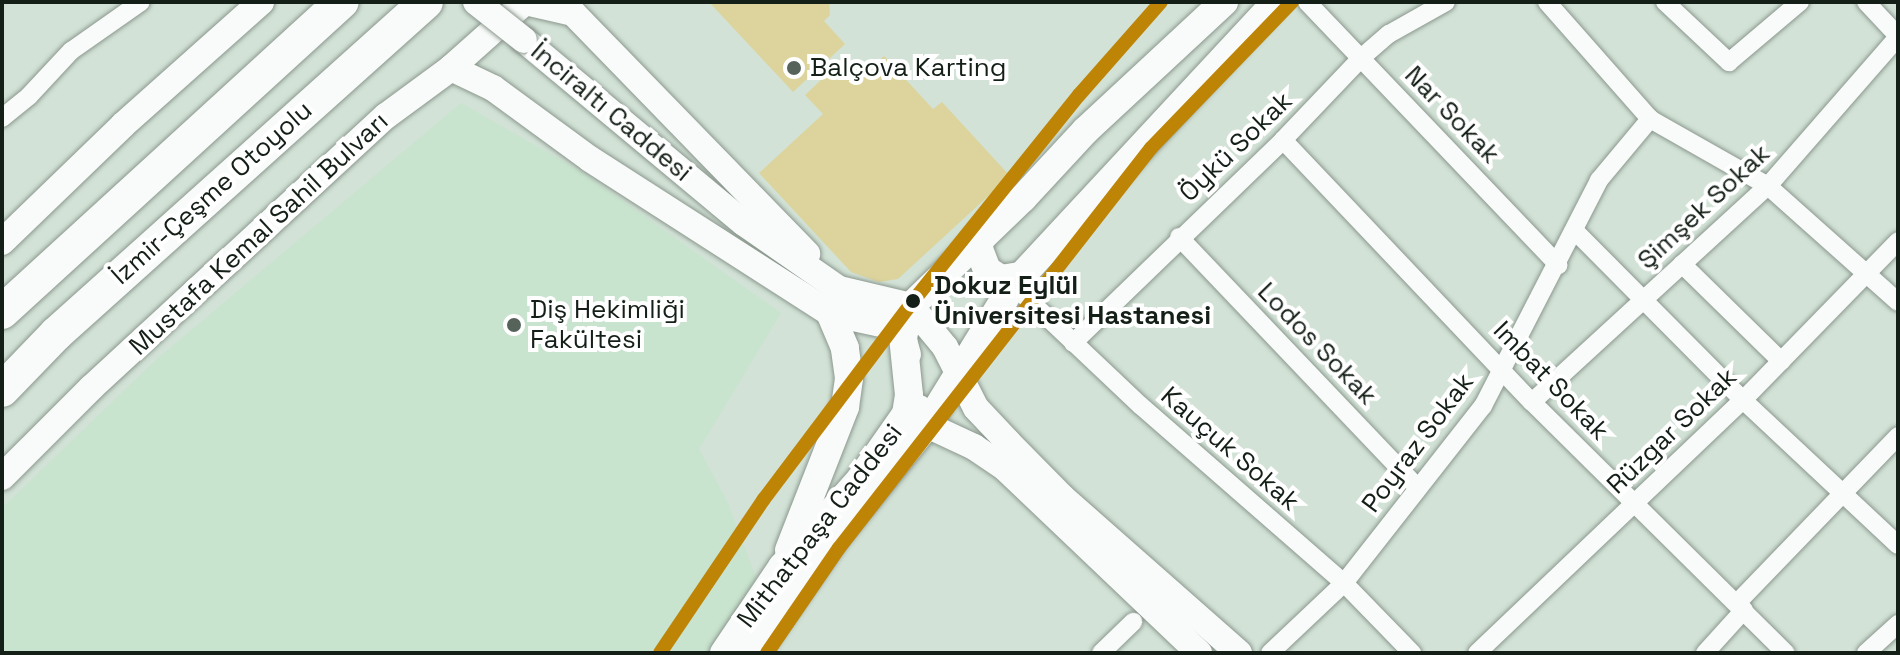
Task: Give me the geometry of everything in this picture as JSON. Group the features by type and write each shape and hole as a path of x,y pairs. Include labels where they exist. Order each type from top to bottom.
{"highway":[{"name":"İzmir-Çeşme Otoyolu","path":"2,312 342,2"},
{"name":"İzmir-Çeşme Otoyolu","path":"2,390 56,334 426,2"}],"main road":[{"path":"2,242 123,125 261,2"},
{"name":"İnciraltı Caddesi","path":"476,2 744,223 831,304"},
{"path":"525,2 573,7 730,170 831,304 845,348 849,378 845,407 794,572"},
{"name":"Mustafa Kemal Sahil Bulvarı","path":"2,477 91,388 386,116 451,68 525,2"},
{"path":"831,304 911,306 1023,198 1085,131 1224,2"},
{"name":"Mithatpaşa Caddesi","path":"724,653 927,425 958,370 1017,280 1276,2"},
{"path":"451,68 493,88 590,159 831,304 886,325 903,337 920,410 927,425 974,447 1005,468 1199,653"},
{"path":"980,237 979,249 987,270 1001,279 1017,280"},
{"path":"911,306 945,347 976,408 1008,442 1062,497 1239,653"},
{"name":"Mithatpaşa Caddesi","path":"755,653 794,572 906,414 909,395 903,337 911,306"}],"street":[{"path":"2,118 29,96 71,51 141,2"},
{"name":"Nar Sokak","path":"1307,2 1558,265"},
{"name":"Öykü Sokak","path":"1073,343 1179,237 1283,140 1361,58 1389,34 1446,2"},
{"path":"1547,2 1650,119 1768,186 1865,276 1898,302"},
{"path":"1665,2 1729,62 1800,2"},
{"path":"1866,2 1898,37"},
{"name":"Şimşek Sokak","path":"1532,402 1768,186 1898,37"},
{"name":"Poyraz Sokak","path":"1270,653 1344,583 1483,406 1599,180 1650,119"},
{"name":"Imbat Sokak","path":"1283,140 1532,402 1786,653"},
{"path":"1575,231 1743,400 1898,545"},
{"name":"Lodos Sokak","path":"1179,237 1417,487"},
{"name":"Rüzgar Sokak","path":"1477,653 1743,400 1898,241"},
{"path":"1682,264 1781,361"},
{"name":"Kauçuk Sokak","path":"1017,280 1073,343 1344,583 1412,653"},
{"path":"1705,653 1741,606 1898,436"},
{"path":"1101,653 1133,622"},
{"path":"1866,653 1898,624"}],"shaded area":[{"name":"Balçova Karting","path":"709,2 829,2 830,15 824,21 845,44 793,92"},
{"path":"884,56 933,109 942,102 1010,176 898,279 879,282 851,272 759,173 823,114 805,95 842,60 859,78"},
{"path":"461,103 582,172 781,313 699,449 727,501 757,580 709,653 2,653 2,508 157,359"}],"transit line":[{"path":"660,653 764,499 914,300 1079,95 1161,2"},
{"path":"767,653 839,548 1151,148 1292,2"}],"place":[{"name":"Balçova Karting","path":"794,68"},
{"name":"Dokuz Eylül Üniversitesi Hastanesi","path":"913,301"},
{"name":"Diş Hekimliği Fakültesi","path":"514,325"}]}
